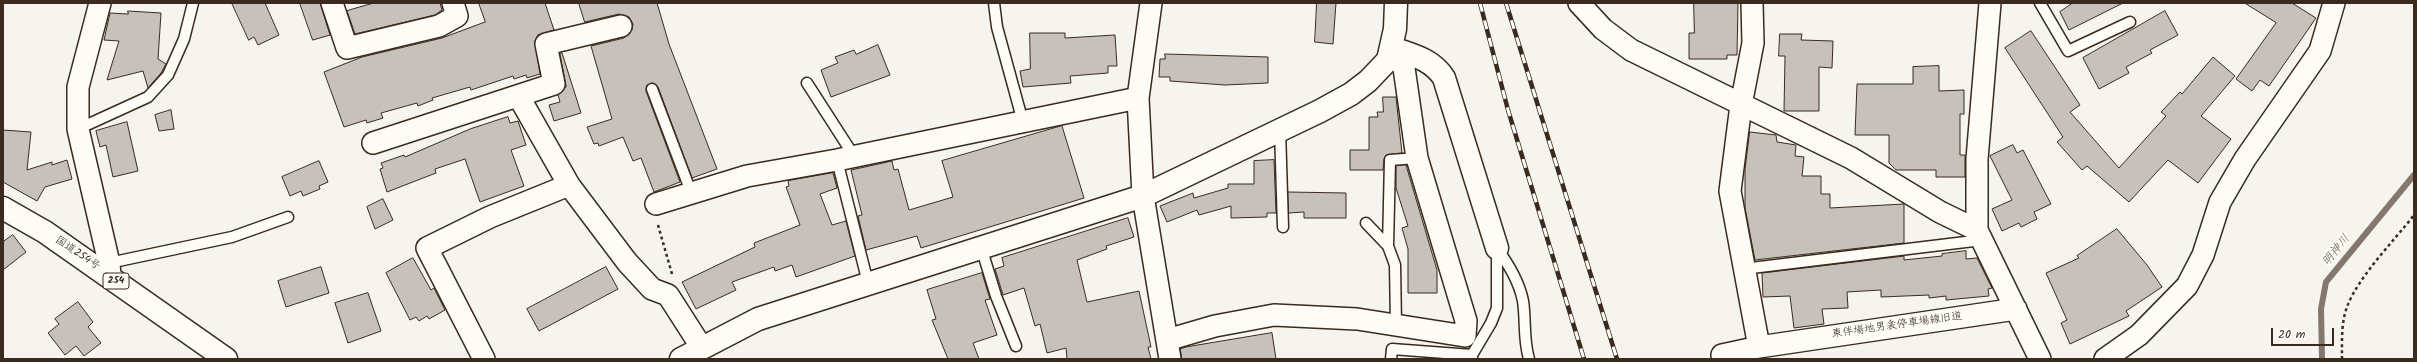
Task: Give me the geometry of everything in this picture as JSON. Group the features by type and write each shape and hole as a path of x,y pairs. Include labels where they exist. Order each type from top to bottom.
{"main road":[{"path":"681,359 758,318 1143,196 1280,130 1351,94 1378,72 1388,60 1392,48 1396,3"},
{"path":"1392,48 1428,61 1435,66 1444,78 1497,248"},
{"name":"国道254号","path":"3,208 110,270 226,359"}],"street":[{"path":"100,3 78,87 78,129 110,270"},
{"path":"332,3 347,48 440,26 457,16 454,3"},
{"path":"1151,3 1138,98 1143,196 1168,349 1215,326 1274,315 1357,318 1465,336 1466,321 1417,158 1404,68 1392,48"},
{"path":"1579,3 1603,29 1631,50 1852,158 1979,235"},
{"path":"1752,3 1752,43 1741,105 1730,191 1743,269 1759,347"},
{"path":"1990,3 1977,159 1979,235 2040,359"},
{"path":"2105,359 2139,335 2187,286 2204,255 2224,196 2245,159 2320,51 2334,3"},
{"path":"374,143 554,84 546,44 621,26"},
{"path":"518,97 569,185 627,262 652,289 668,295 702,348"},
{"path":"656,204 690,192 747,176 845,158 1138,98"},
{"path":"484,359 427,248 490,217 569,185"},
{"name":"東伴場地男衾停車場線旧道","path":"1722,355 1759,347 2016,309"}],"lane":[{"path":"78,129 148,97 168,75 184,39 193,3"},
{"path":"994,3 997,27 1023,122"},
{"path":"2040,3 2068,51 2130,22"},
{"path":"807,83 845,158 868,283"},
{"path":"652,89 690,192"},
{"path":"1280,130 1283,227"},
{"path":"1396,325 1395,265 1388,246 1390,160 1417,158"},
{"path":"110,270 232,236 288,217"},
{"path":"1366,223 1388,246"},
{"path":"1743,269 1979,235"},
{"path":"981,247 996,296 1016,346"},
{"path":"1391,359 1392,349 1472,357 1491,323 1497,308 1497,248"},
{"path":"1497,248 1513,273 1523,300 1525,345 1529,359"}],"path":[{"path":"656,204 654,216 660,228 675,281 668,295"},
{"path":"2342,359 2342,327 2350,300 2356,287 2414,214"}],"building":[{"path":"232,3 265,3 279,35 258,45 254,37 249,40"},
{"path":"300,3 320,3 330,35 313,40"},
{"path":"374,3 440,3 442,10 435,15 355,34 347,11"},
{"path":"479,3 545,3 554,30 538,35 535,41 540,74 527,78 526,75 514,79 513,76 471,90 470,87 432,98 433,100 418,106 417,103 381,113 383,118 367,123 366,120 344,127 324,72 362,57 442,38 485,22"},
{"path":"579,3 657,3 669,44 717,169 692,178 658,87 653,83 647,85 646,91 680,182 654,192 641,158 633,161 623,137 599,146 598,143 594,144 587,127 612,119 591,46 624,38 632,30 633,24 629,17 619,14 585,22"},
{"path":"1317,3 1336,3 1333,44 1315,42"},
{"path":"1694,3 1738,3 1737,55 1727,55 1727,59 1689,59 1689,33 1694,33"},
{"path":"2073,3 2123,3 2069,30 2060,12"},
{"path":"2245,3 2292,3 2316,18 2269,86 2260,80 2252,91 2236,79 2276,23"},
{"path":"128,11 161,13 158,59 166,64 161,73 148,88 143,71 107,80 119,41 104,40 110,13 128,14"},
{"path":"2165,11 2178,35 2150,50 2152,53 2126,67 2129,73 2099,89 2083,58"},
{"path":"2031,31 2080,105 2070,112 2119,168 2166,116 2161,112 2180,92 2182,94 2213,57 2235,76 2201,116 2231,139 2198,183 2168,160 2129,202 2087,166 2082,170 2057,142 2063,137 2005,48"},
{"path":"1030,33 1065,33 1065,38 1115,35 1117,66 1108,66 1108,73 1070,76 1071,83 1023,87 1020,71 1030,69"},
{"path":"1780,34 1802,34 1801,40 1833,41 1832,68 1819,67 1819,111 1784,111 1785,56 1779,56"},
{"path":"878,45 890,75 831,97 821,70 838,63 835,57 854,50 856,54"},
{"path":"560,53 562,53 581,113 554,121 549,105 560,102 558,95 566,87"},
{"path":"1165,54 1268,57 1268,83 1225,85 1170,81 1170,77 1159,77 1160,59 1165,59"},
{"path":"1939,66 1939,91 1964,90 1964,114 1960,114 1960,155 1965,155 1965,177 1936,177 1936,170 1896,170 1889,163 1889,135 1855,135 1857,84 1913,84 1913,67"},
{"path":"1383,97 1396,97 1402,153 1386,155 1383,170 1350,170 1350,150 1369,150 1369,117 1378,117 1377,112 1383,112"},
{"path":"171,110 174,129 159,131 155,115"},
{"path":"508,117 510,123 518,121 526,145 511,150 524,186 480,202 465,159 435,169 436,173 387,192 380,169 383,168 381,163 404,155 405,157 470,129"},
{"path":"127,122 138,171 113,177 106,145 100,147 96,131"},
{"path":"1062,126 1084,198 921,248 917,236 866,250 858,216 862,215 851,170 892,161 894,170 898,169 909,210 953,197 942,161"},
{"path":"3,130 31,132 27,170 52,162 52,165 67,160 72,179 45,187 37,201 3,182"},
{"path":"1750,132 1776,135 1777,142 1796,145 1795,156 1804,157 1802,176 1821,176 1821,194 1830,194 1830,208 1904,204 1904,243 1755,260 1745,208 1745,170"},
{"path":"2013,145 2017,153 2023,150 2051,204 2034,212 2037,219 2021,227 2019,223 2002,231 1992,209 2012,200 1990,156"},
{"path":"1274,160 1276,213 1267,213 1267,217 1231,218 1231,206 1199,215 1197,210 1167,222 1160,206 1193,193 1194,198 1228,188 1228,184 1254,184 1254,161"},
{"path":"319,161 328,182 319,186 320,189 303,196 301,191 290,196 282,177"},
{"path":"1406,165 1437,270 1437,293 1408,293 1408,249 1402,228 1408,226 1396,188 1396,166"},
{"path":"833,173 837,188 820,194 832,225 846,221 855,256 796,277 792,265 775,271 774,267 732,282 736,290 696,309 682,282 755,247 754,243 800,225 786,187 789,186 788,181"},
{"path":"1288,192 1346,193 1346,218 1304,218 1304,212 1289,213"},
{"path":"383,199 393,220 375,229 367,207"},
{"path":"1128,218 1134,237 1106,246 1107,249 1077,260 1087,302 1139,291 1151,347 1148,347 1151,359 1067,359 1066,348 1047,353 1040,324 1035,326 1024,288 1003,295 995,269 1004,266 1002,258"},
{"path":"2117,229 2147,265 2162,287 2126,311 2129,316 2070,344 2061,323 2067,320 2046,273 2079,258 2077,256"},
{"path":"13,235 26,252 3,270 3,242"},
{"path":"1966,251 1966,259 1977,258 1992,288 1988,289 1989,296 1946,300 1946,296 1929,298 1929,295 1881,297 1881,290 1847,292 1848,308 1822,309 1824,324 1794,328 1790,296 1763,297 1762,273 1904,256 1904,260 1942,256 1942,254"},
{"path":"413,258 431,290 434,288 445,310 429,319 427,316 419,321 416,317 410,320 386,273"},
{"path":"321,267 329,293 286,307 278,281"},
{"path":"606,267 618,289 539,331 527,309"},
{"path":"982,273 990,299 985,300 997,335 973,343 979,359 948,359 932,320 936,319 927,290"},
{"path":"368,293 381,331 348,343 335,303"},
{"path":"78,302 93,322 88,327 101,343 84,356 76,346 65,355 48,333 59,324 55,319"},
{"path":"1272,333 1276,359 1182,359 1180,349 1186,347"}],"waterway":[{"name":"明神川","path":"2322,359 2321,309 2326,282 2414,175"}],"railway":[{"path":"1480,3 1508,110 1584,359"},
{"path":"1506,3 1617,359"}]}
